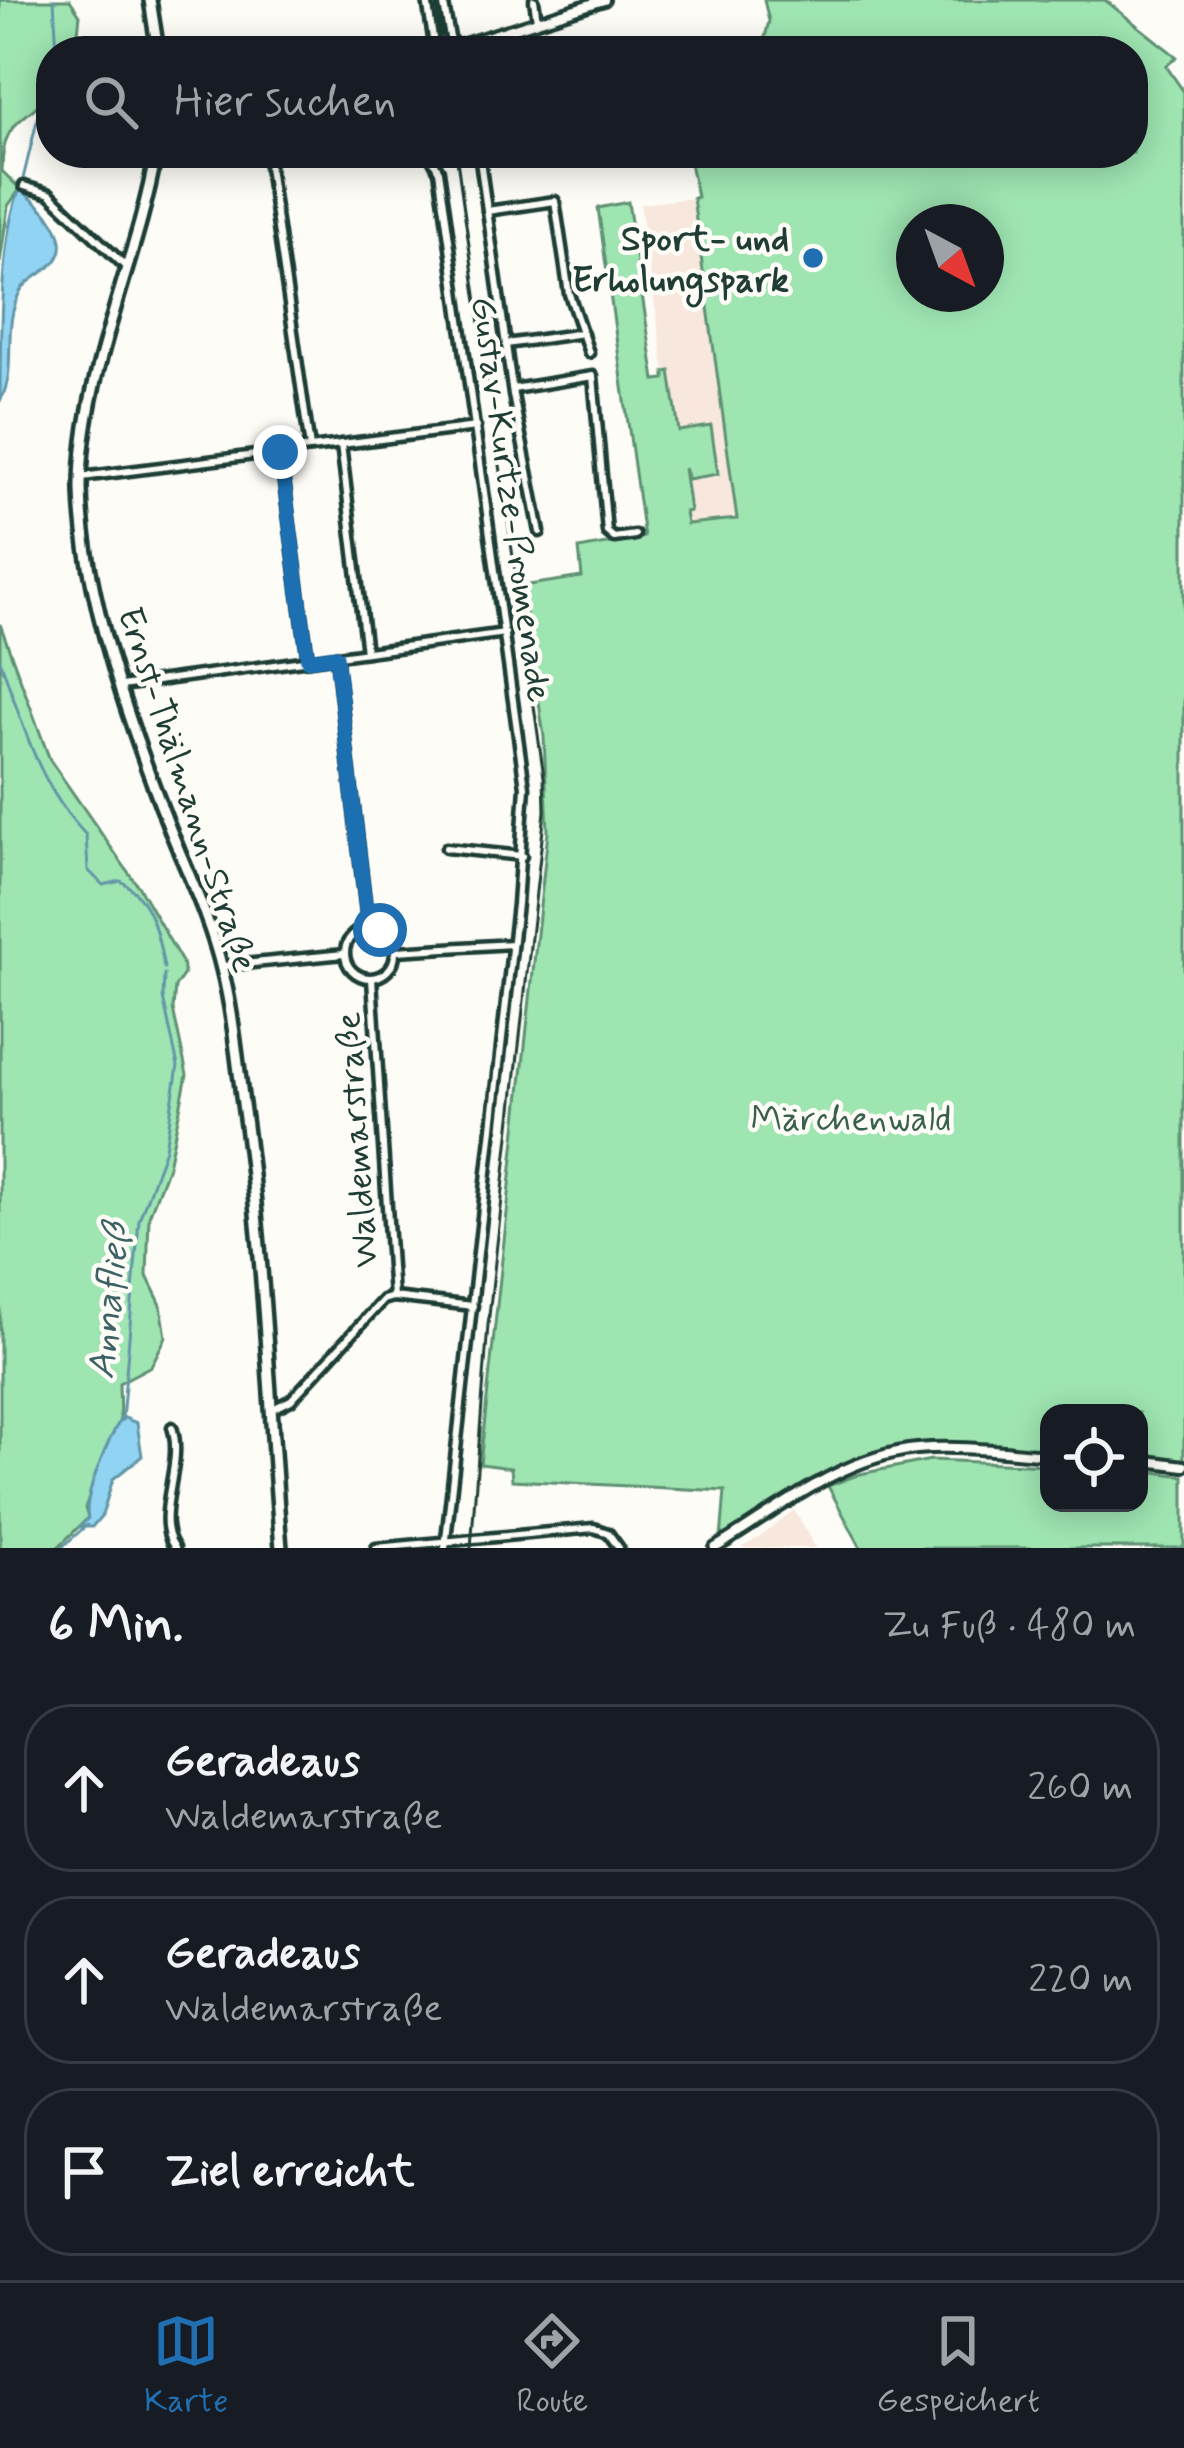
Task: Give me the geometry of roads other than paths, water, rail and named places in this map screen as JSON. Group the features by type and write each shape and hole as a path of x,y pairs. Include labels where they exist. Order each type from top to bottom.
{"main road":[{"path":"150,0 156,36"},
{"name":"Ernst-Thälmann-Straße","path":"151,168 91,406 82,477 83,517 94,587 122,686 154,788 222,966 259,1217 281,1548"}],"street":[{"path":"428,0 444,36"},
{"path":"443,0 448,36"},
{"path":"534,0 537,21"},
{"path":"490,36 604,0"},
{"path":"269,168 310,448"},
{"name":"Gustav-Kurtze-Promenade","path":"436,168 525,787 513,944 446,1545"},
{"name":"Gustav-Kurtze-Promenade","path":"481,168 513,389 540,532"},
{"path":"24,186 50,194 128,268"},
{"path":"487,211 555,201 568,294 589,353"},
{"name":"Gustav-Kurtze-Promenade","path":"506,344 583,333"},
{"name":"Gustav-Kurtze-Promenade","path":"513,389 593,376 607,532 614,538 635,536"},
{"path":"82,477 476,427"},
{"path":"340,444 366,652"},
{"path":"280,452 308,660"},
{"path":"122,686 506,633"},
{"path":"336,656 368,928"},
{"path":"446,848 522,856"},
{"path":"368,928 385,932 396,951 387,972 372,979 356,975 344,954 348,939 368,928"},
{"path":"396,951 513,944"},
{"path":"222,966 344,954"},
{"name":"Waldemarstraße","path":"372,979 393,1298"},
{"name":"Waldemarstraße","path":"271,1409 290,1400 374,1309 393,1298 473,1306"},
{"path":"172,1427 174,1472 165,1524 175,1548"},
{"path":"715,1548 827,1478 872,1460 936,1449 1040,1455"},
{"path":"1148,1461 1184,1466"},
{"path":"376,1548 594,1528 608,1533 619,1548"}],"water":[{"path":"20,189 51,218 61,250 53,264 26,284 15,304 8,376 0,401 5,260"},
{"path":"122,1417 137,1423 142,1456 113,1479 102,1515 92,1527 80,1527 88,1518 98,1467"}],"waterway":[{"name":"Annafließ","path":"54,0 56,36"},
{"name":"Annafließ","path":"22,183 36,125"},
{"name":"Annafließ","path":"0,660 44,775 86,835 88,870 103,885 121,881 140,898 156,931 164,968"},
{"name":"Annafließ","path":"122,1420 139,1220 165,1149 178,1066 163,998 164,974"},
{"name":"Annafließ","path":"61,1548 87,1525"}],"tram line":[{"path":"436,0 441,36"},
{"path":"458,168 545,811 488,1325 471,1548"}],"place":[{"name":"Sport- und Erholungspark","path":"813,258"}],"park label":[{"name":"Märchenwald","path":"851,1117"}]}
